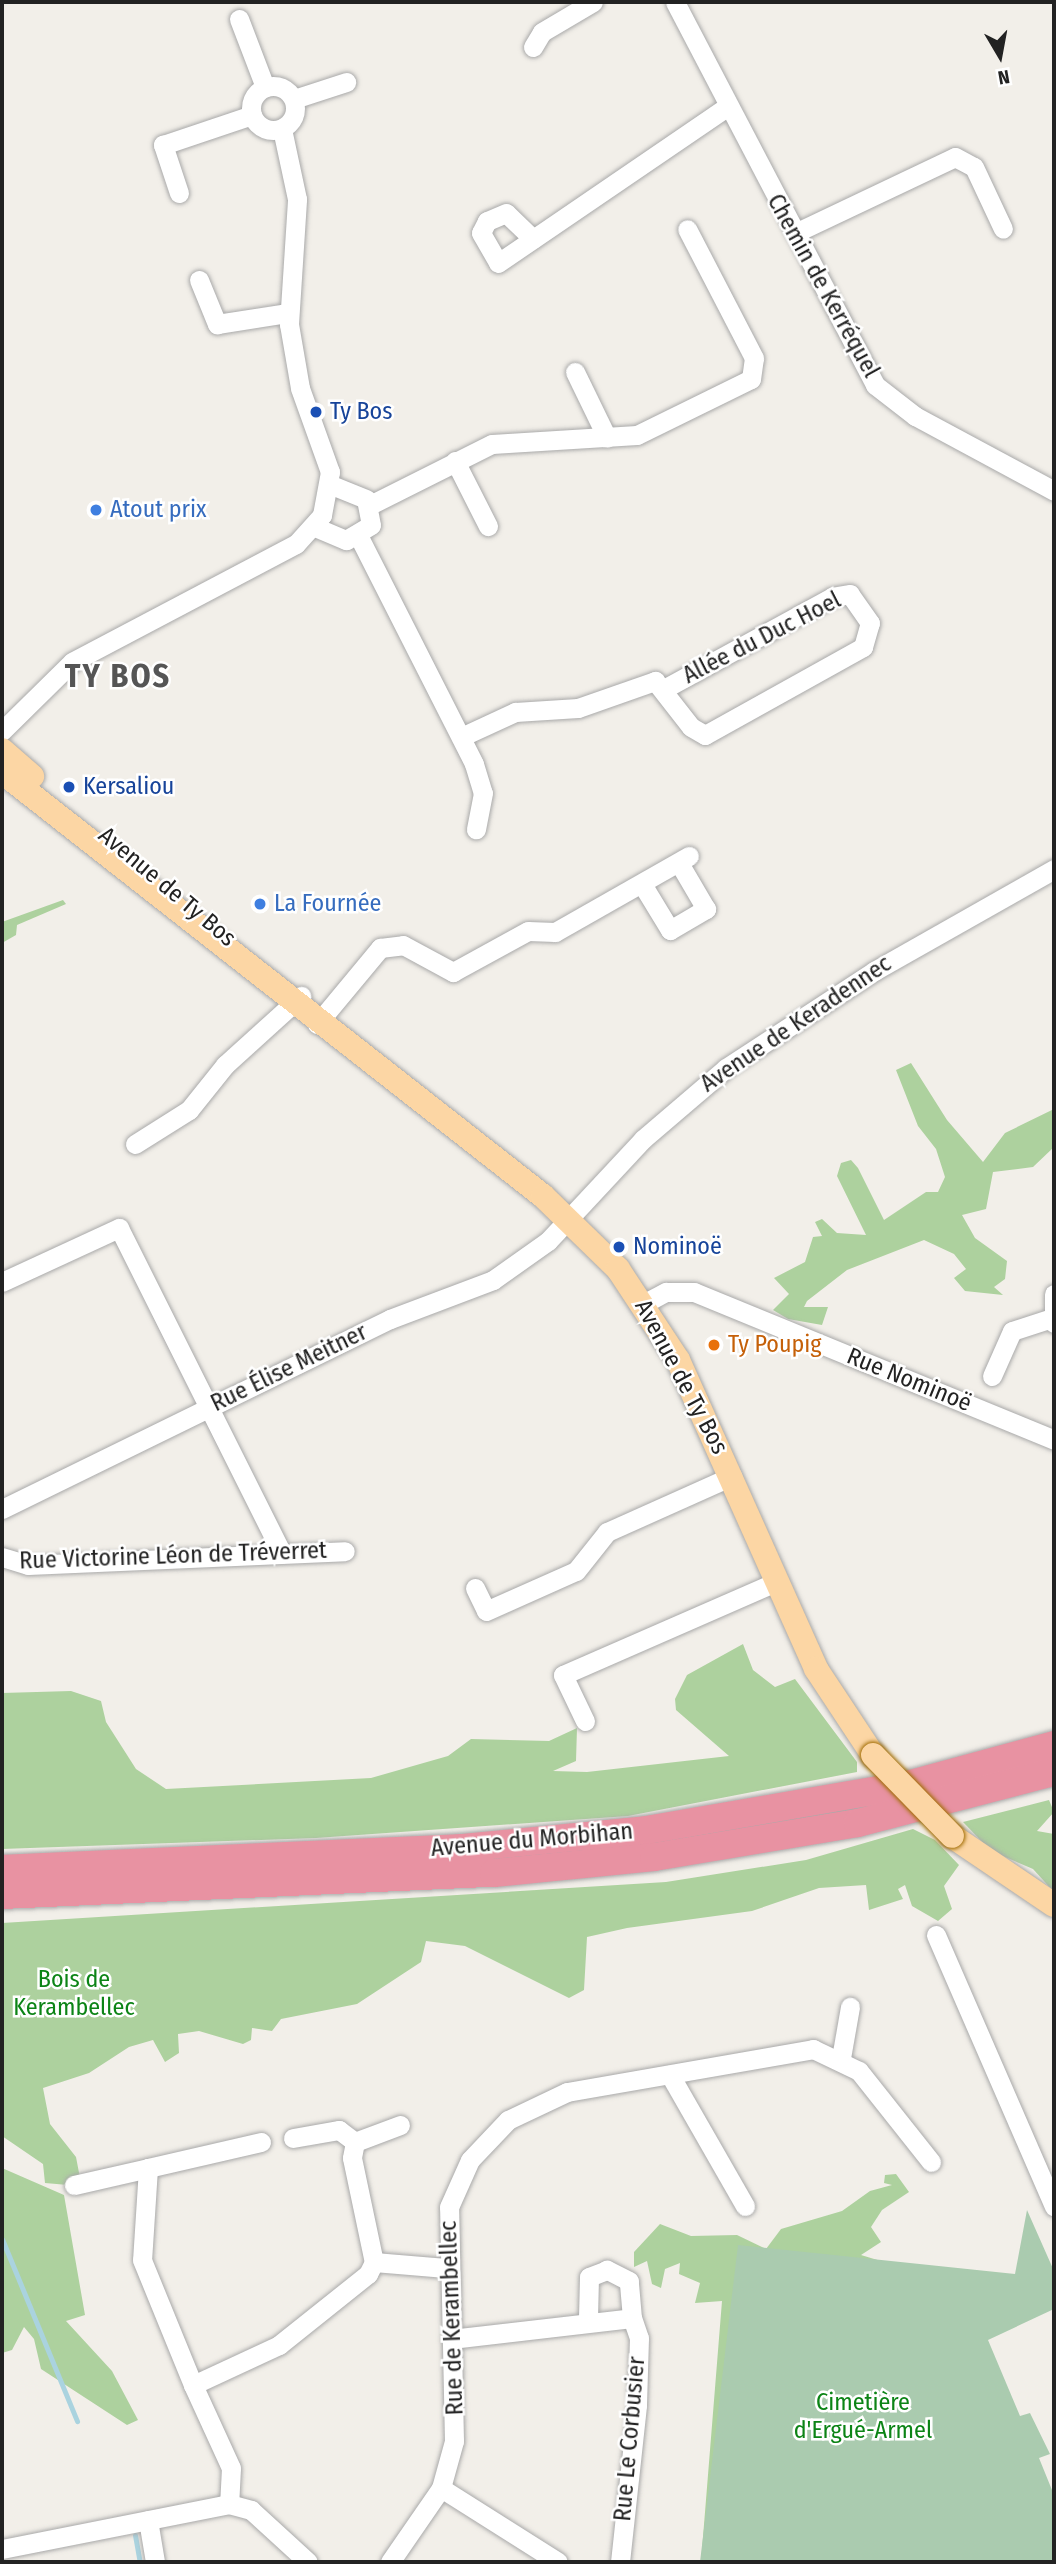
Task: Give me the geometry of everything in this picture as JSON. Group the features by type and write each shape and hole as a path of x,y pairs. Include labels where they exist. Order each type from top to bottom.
{"highway":[{"name":"Avenue du Morbihan","path":"2,1869 461,1848 635,1832 857,1796 1054,1745"},
{"name":"Avenue du Morbihan","path":"2,1895 615,1861 858,1823 1054,1772"}],"main road":[{"name":"Avenue de Ty Bos","path":"2,750 320,1020 568,1219 645,1303 732,1476 831,1695 873,1755 952,1836 1054,1905"},
{"name":"Avenue de Ty Bos","path":"2,772 297,1000"}],"street":[{"path":"533,47 542,32 593,2"},
{"name":"Chemin de Kerréquel","path":"675,2 727,107 883,393 1054,491"},
{"path":"239,19 265,87"},
{"path":"294,99 346,82"},
{"path":"279,86 294,99 293,119 282,128 262,127 252,115 254,96 265,87 279,86"},
{"path":"533,239 727,107"},
{"path":"179,193 163,145 252,115"},
{"path":"2,731 43,686 85,653 278,554 315,527 331,485 299,383 288,313 297,199 282,128"},
{"path":"795,233 955,157 974,167 1003,229"},
{"path":"370,505 455,461 499,443 607,438 658,427 756,372 687,229"},
{"path":"199,280 218,324 288,313"},
{"path":"575,372 607,438"},
{"path":"455,461 488,526"},
{"path":"315,527 346,540 359,537 371,526 370,505 360,494 331,485"},
{"path":"359,537 461,737 482,787 476,829"},
{"name":"Allée du Duc Hoel","path":"461,737 515,712 578,708 634,683 655,681 664,689 691,727 705,734 863,647 870,623 850,594 832,597 664,689"},
{"path":"320,1020 380,948 403,945 453,972 528,931 555,932 684,860 706,909 670,930 642,884"},
{"name":"Avenue de Keradennec","path":"568,1219 659,1124 726,1068 874,971 1054,869"},
{"path":"135,1144 189,1111 225,1065 297,1000"},
{"name":"Rue Élise Meitner","path":"2,1509 412,1309 493,1280 568,1219"},
{"path":"2,1282 119,1228 212,1406 282,1553"},
{"name":"Rue Nominoë","path":"645,1303 666,1292 694,1292 1054,1440"},
{"path":"992,1376 1012,1331 1053,1320 1054,1294"},
{"path":"475,1588 486,1611 576,1571 607,1532 732,1476"},
{"name":"Rue Victorine Léon de Tréverret","path":"2,1557 28,1565 345,1551"},
{"path":"584,1721 563,1675 778,1581"},
{"path":"936,1935 1054,2206"},
{"path":"841,2058 849,2043 850,2007"},
{"name":"Rue de Kerambellec","path":"390,2562 441,2488 456,2430 446,2268 451,2199 470,2160 499,2126 554,2096 800,2049 841,2058 876,2087 931,2162"},
{"path":"670,2074 745,2206"},
{"path":"355,2142 400,2125"},
{"path":"293,2138 333,2129 355,2142"},
{"path":"74,2185 261,2142"},
{"path":"193,2385 279,2345 368,2274 374,2262 352,2158 355,2142"},
{"path":"148,2168 142,2260 193,2385 231,2468 229,2504"},
{"path":"374,2262 446,2268"},
{"name":"Rue Le Corbusier","path":"588,2319 586,2283 607,2270 629,2281 632,2318 638,2327 636,2405 620,2562"},
{"path":"451,2339 588,2319 632,2318"},
{"path":"441,2488 558,2562"},
{"path":"2,2549 229,2504 251,2511 308,2562"},
{"path":"148,2520 155,2562"}],"green space":[{"path":"63,900 66,904 17,925 16,935 2,943 2,922"},
{"path":"911,1063 947,1120 983,1162 1005,1133 1054,1109 1054,1147 1033,1167 993,1172 986,1209 962,1215 975,1238 1007,1261 1005,1279 994,1287 1003,1295 965,1291 954,1278 966,1269 954,1254 924,1240 847,1270 807,1301 804,1307 828,1307 822,1325 788,1319 773,1310 789,1294 774,1278 805,1262 813,1237 822,1236 815,1222 822,1219 837,1233 866,1235 837,1176 841,1163 851,1160 858,1168 884,1220 926,1192 938,1192 945,1177 936,1149 918,1126 896,1070"},
{"path":"743,1644 753,1670 775,1687 795,1679 857,1762 857,1772 628,1816 316,1838 2,1849 2,1693 71,1691 101,1701 106,1722 136,1769 166,1789 371,1778 448,1756 471,1739 549,1741 577,1728 576,1761 553,1771 587,1772 729,1756 676,1710 675,1699 687,1675"},
{"path":"1049,1800 1054,1812 1037,1831 1054,1834 1054,1892 1033,1869 991,1851 963,1822"},
{"name":"Bois de Kerambellec","path":"913,1829 935,1840 959,1865 944,1886 952,1909 938,1921 912,1906 905,1885 898,1889 903,1899 869,1910 866,1885 819,1888 752,1911 627,1928 587,1937 584,1990 569,1998 465,1946 426,1941 421,1962 357,2004 281,2019 272,2031 252,2028 251,2040 243,2044 199,2031 178,2034 179,2053 165,2062 153,2040 129,2047 89,2073 43,2088 50,2124 76,2157 80,2178 68,2185 45,2183 43,2164 2,2136 2,1923 666,1882 806,1860"},
{"path":"2,2168 64,2195 85,2315 66,2321 112,2371 138,2420 127,2425 41,2369 34,2339 24,2327 12,2350 2,2353"},
{"path":"896,2174 909,2192 882,2210 871,2227 881,2242 861,2255 884,2262 851,2562 701,2562 722,2301 695,2303 700,2283 679,2274 680,2263 665,2269 661,2288 652,2284 647,2261 634,2267 634,2252 660,2224 691,2236 737,2235 766,2249 781,2229 842,2211 870,2191 892,2185 884,2183 885,2175"},
{"name":"Cimetière d'Ergué-Armel","path":"1027,2210 1054,2271 1054,2309 988,2340 1020,2416 1030,2413 1050,2454 1039,2458 1054,2495 1054,2562 700,2562 738,2245 1015,2274"}],"waterway":[{"path":"2,2239 77,2421"},
{"path":"135,2535 140,2562"}],"place":[{"name":"Ty Bos","path":"316,412"},
{"name":"Atout prix","path":"96,510"},
{"name":"Kersaliou","path":"69,787"},
{"name":"La Fournée","path":"260,904"},
{"name":"Nominoë","path":"619,1247"},
{"name":"Ty Poupig","path":"714,1345"}],"district":[{"name":"TY BOS","path":"118,676"}]}
